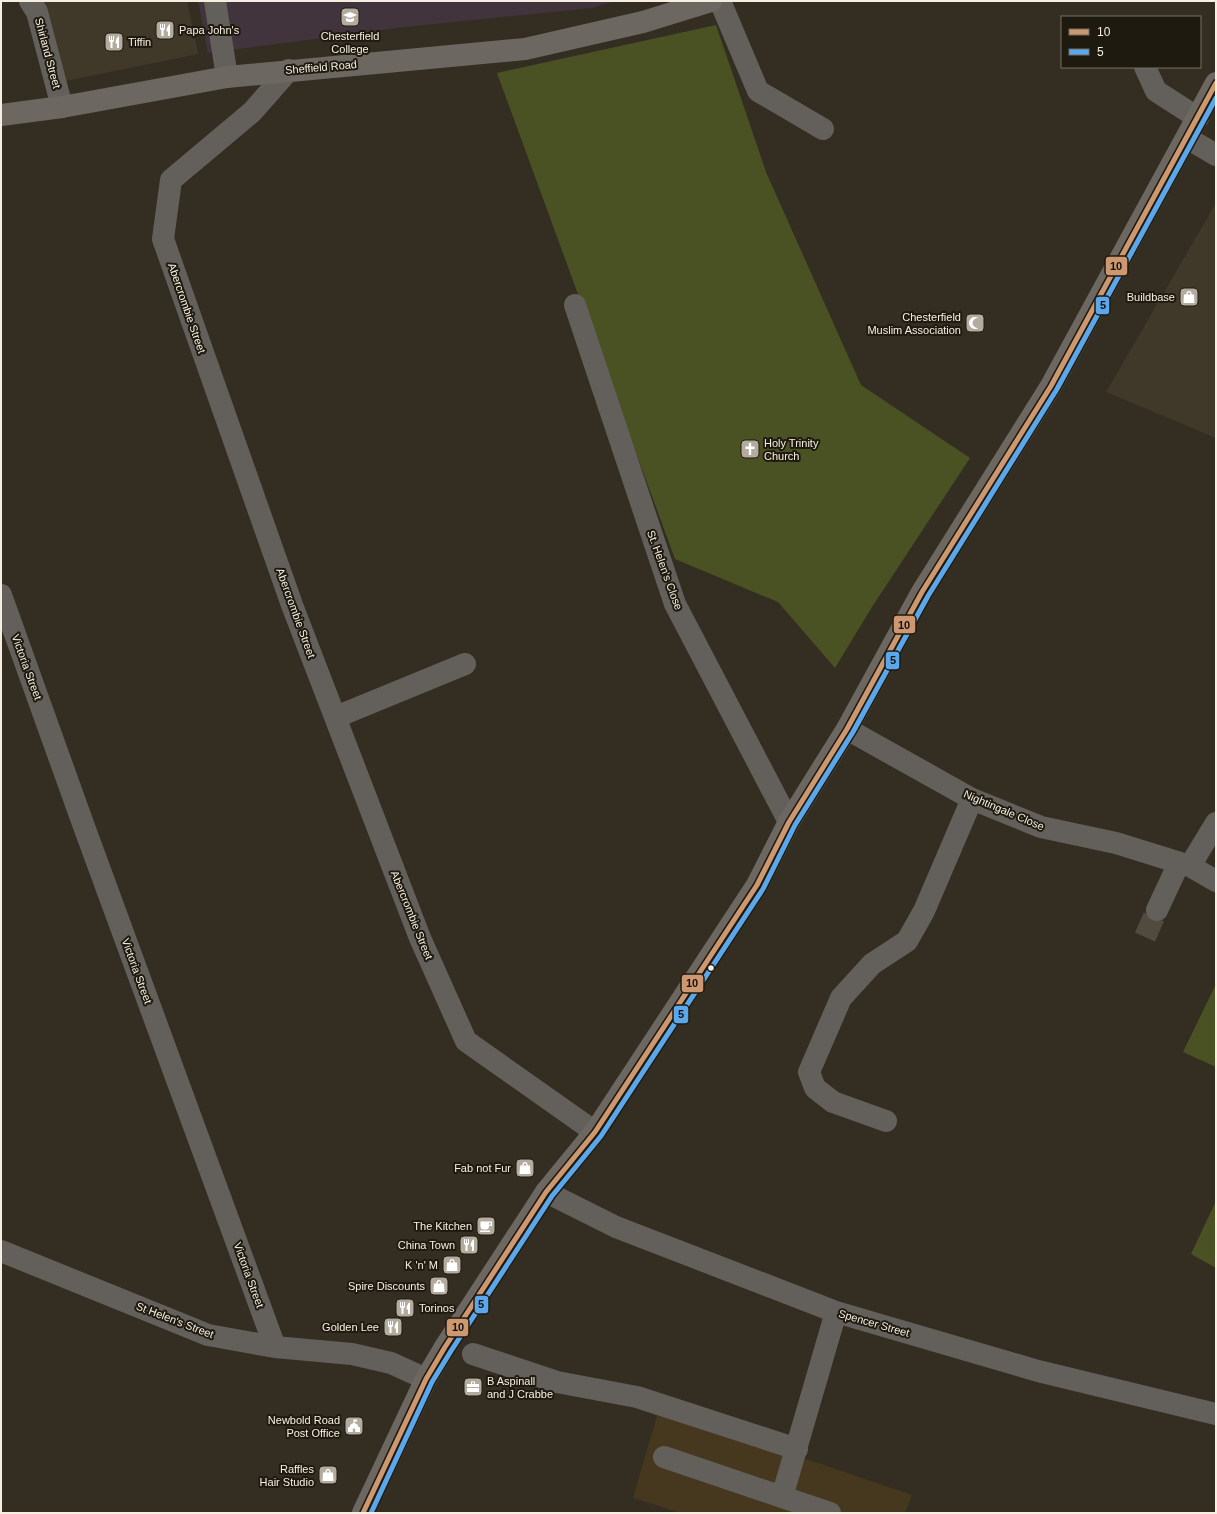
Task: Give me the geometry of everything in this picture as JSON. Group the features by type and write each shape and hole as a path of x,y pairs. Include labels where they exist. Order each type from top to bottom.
{"main road":[{"name":"Sheffield Road","path":"1,115 62,107 227,77 525,49 643,22 711,1"},
{"path":"363,1513 426,1379 546,1192 595,1132 757,885 789,822 847,729 922,592 1051,386 1216,83"}],"street":[{"name":"Shirland Street","path":"30,1 36,12 62,107"},
{"path":"215,1 227,77"},
{"path":"720,1 758,90 823,129"},
{"path":"1145,68 1156,91 1198,118"},
{"name":"Abercrombie Street","path":"289,70 252,112 170,180 163,239 292,605 420,938 466,1041 595,1132"},
{"path":"1187,138 1216,155"},
{"name":"St. Helen's Close","path":"575,305 675,604 789,822"},
{"name":"Victoria Street","path":"1,595 82,821 276,1347"},
{"path":"336,717 465,664"},
{"name":"Nightingale Close","path":"847,729 972,799 1041,827 1116,843 1185,865 1216,881"},
{"path":"886,1120 833,1102 815,1088 810,1072 842,998 872,964 907,941 924,911 972,799"},
{"path":"1157,910 1185,865 1216,823"},
{"name":"Spencer Street","path":"546,1192 616,1227 836,1312 1038,1371 1216,1414"},
{"name":"St Helen's Street","path":"1,1251 208,1335 276,1347 352,1354 391,1364 426,1379"},
{"path":"782,1497 836,1312"},
{"path":"473,1354 557,1382 637,1397 797,1449"},
{"path":"664,1458 830,1513"}],"shaded area":[{"path":"30,1 187,1 198,54 56,83"},
{"name":"Chesterfield College","path":"198,1 615,1 592,8 405,27 208,53"},
{"name":"Buildbase","path":"1216,203 1216,438 1106,392"},
{"path":"659,1409 912,1495 905,1513 681,1513 633,1498"}],"green space":[{"path":"716,25 766,172 861,385 970,458 872,607 835,668 778,602 675,559 497,73"},
{"path":"1216,984 1216,1067 1183,1052"},
{"path":"1216,1201 1216,1268 1191,1254"}],"tunnel":[{"path":"1145,937 1157,910"}],"transit line":[{"name":"10","path":"363,1513 426,1379 445,1347 546,1192 595,1132 757,885 789,822 847,729 922,592 1051,386 1216,83"},
{"name":"5","path":"371,1513 432,1382 451,1351 552,1196 601,1136 763,889 795,825 853,732 928,596 1057,389 1216,98"}],"place":[{"name":"Chesterfield College","path":"350,17"},
{"name":"Papa John's","path":"165,30"},
{"name":"Tiffin","path":"114,42"},
{"name":"Buildbase","path":"1189,297"},
{"name":"Chesterfield Muslim Association","path":"975,323"},
{"name":"Holy Trinity Church","path":"750,449"},
{"name":"Fab not Fur","path":"525,1168"},
{"name":"The Kitchen","path":"486,1226"},
{"name":"China Town","path":"469,1245"},
{"name":"K 'n' M","path":"452,1265"},
{"name":"Spire Discounts","path":"439,1286"},
{"name":"Torinos","path":"405,1308"},
{"name":"Golden Lee","path":"393,1327"},
{"name":"B Aspinall and J Crabbe","path":"473,1387"},
{"name":"Newbold Road Post Office","path":"354,1426"},
{"name":"Raffles Hair Studio","path":"328,1475"}]}
